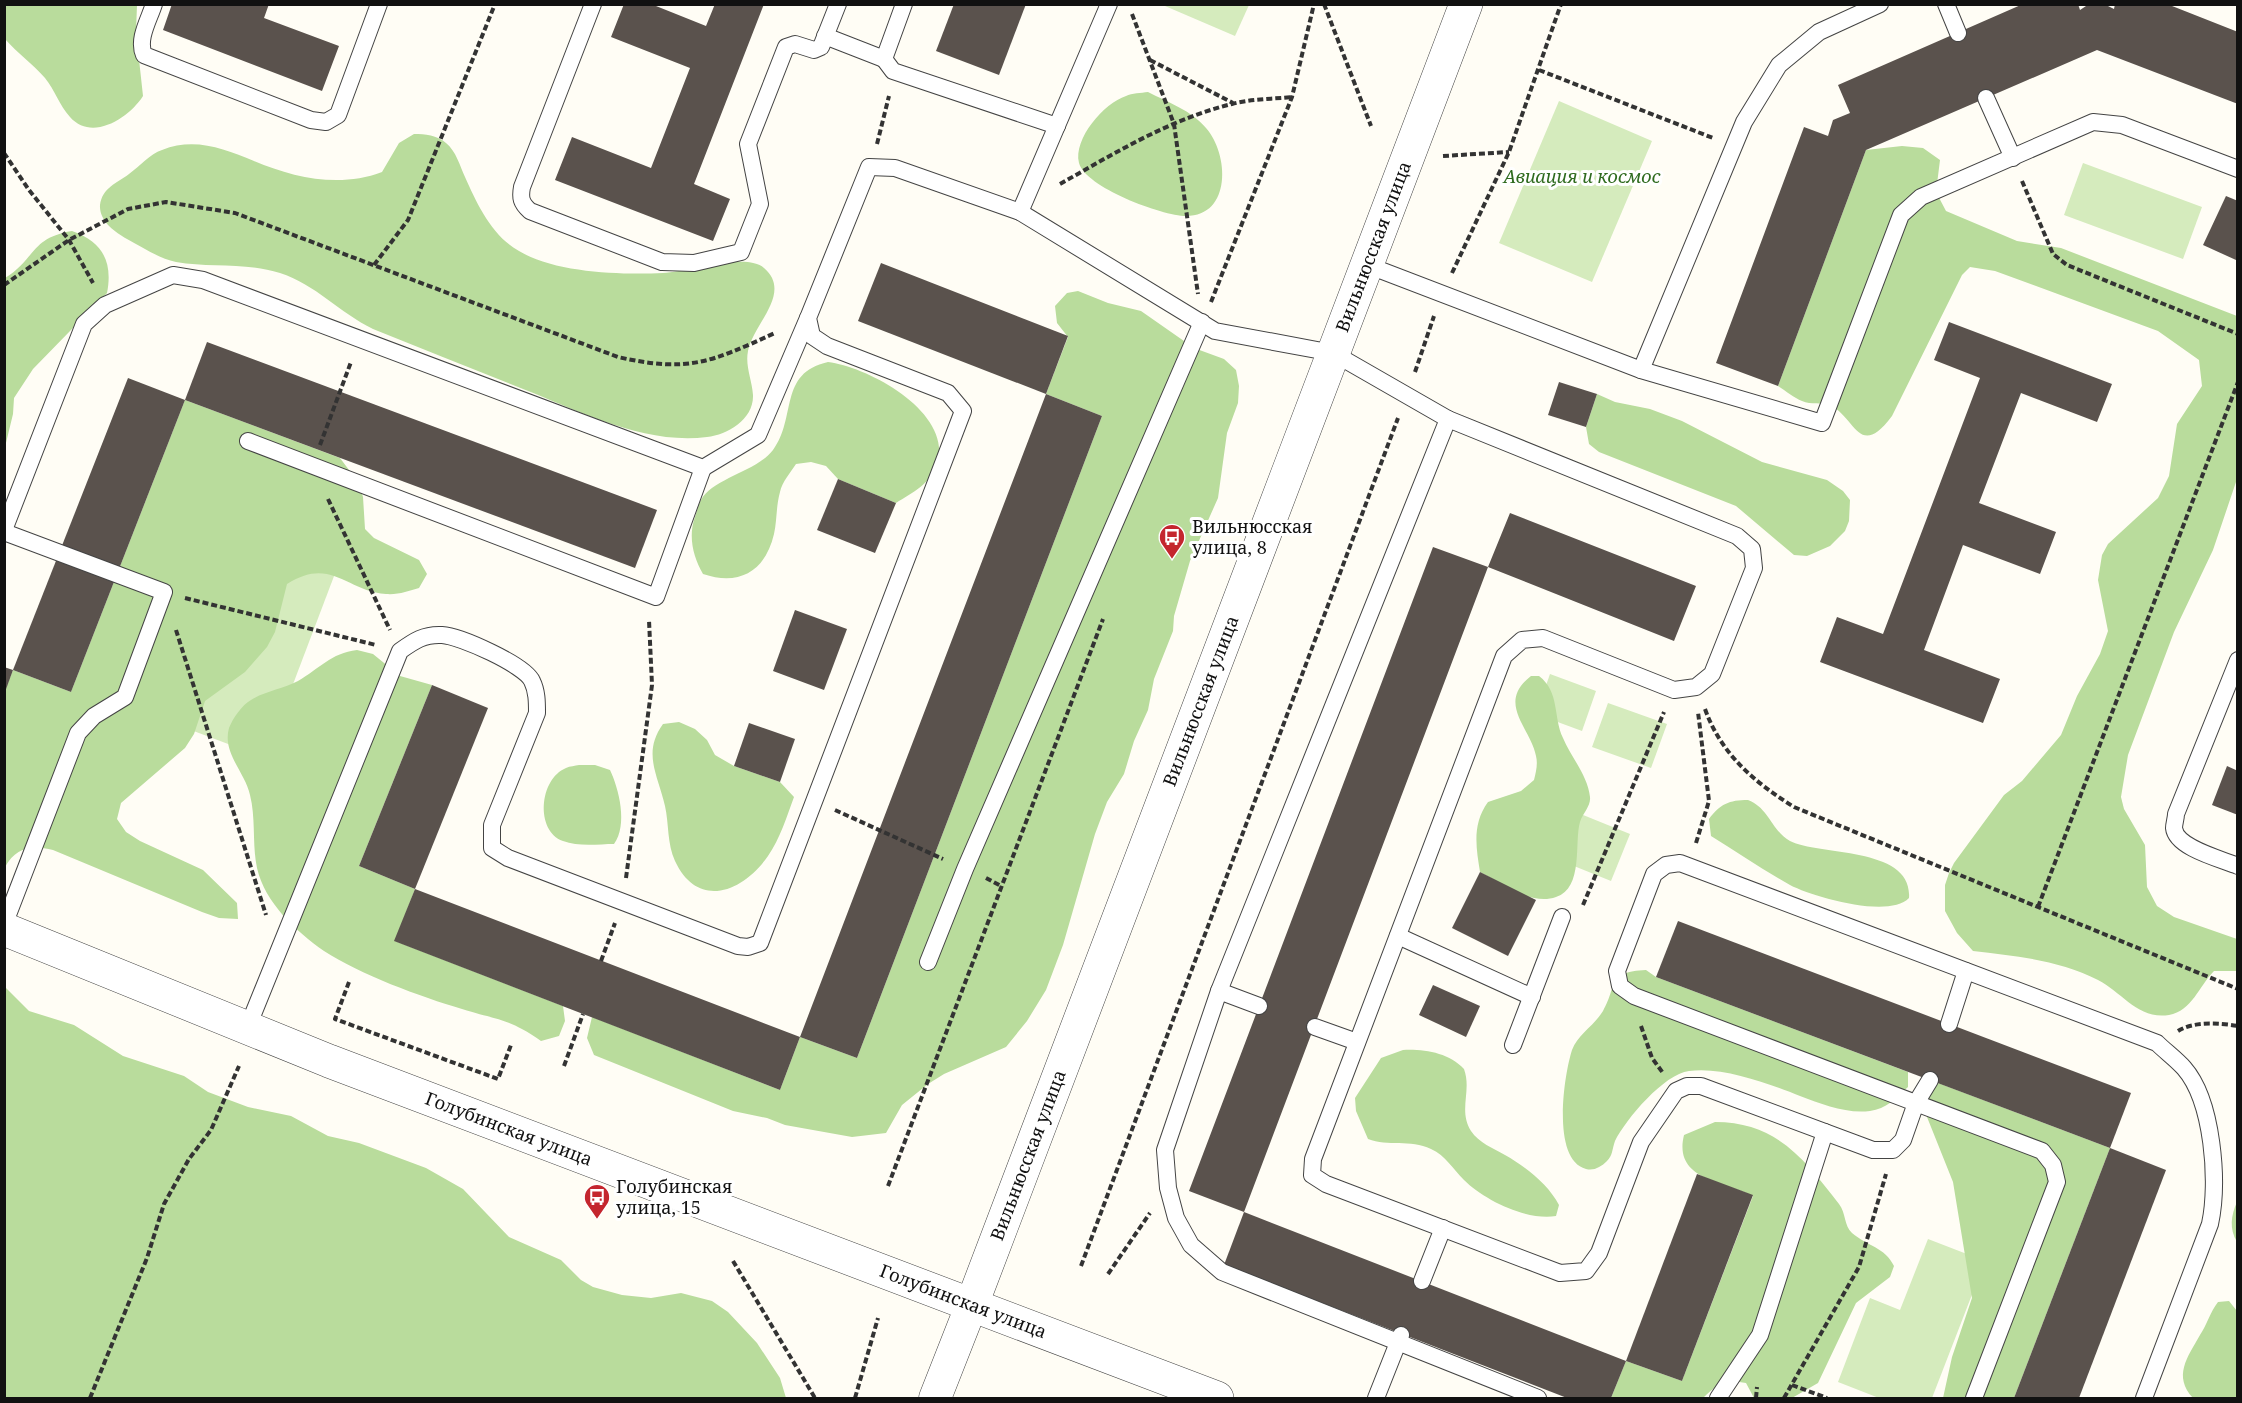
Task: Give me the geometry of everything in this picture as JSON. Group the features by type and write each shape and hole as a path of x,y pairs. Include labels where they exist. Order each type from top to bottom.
{"street":[{"name":"Вильнюсская улица","path":"935,1398 1466,4"},
{"name":"Голубинская улица","path":"4,927 247,1029 1217,1398"}],"lane":[{"path":"154,4 142,37 141,47 144,55 311,120 326,122 338,115 379,4"},
{"path":"593,4 520,197 530,211 662,262 694,263 741,252 760,204 748,144 786,47 795,44 814,50 821,47 837,4"},
{"path":"889,65 904,4"},
{"path":"1022,207 1109,4"},
{"path":"1641,370 1743,122 1779,65 1819,32 1880,4"},
{"path":"1946,4 1958,33"},
{"path":"825,36 889,65 1057,126"},
{"path":"1986,98 2013,158"},
{"path":"1367,265 1641,370 1822,423 1901,214 1921,197 2093,123 2122,125 2238,169"},
{"path":"248,441 656,597 703,468 758,435 869,167 895,168 1022,207 1215,331 1333,353 1448,419 1737,536 1752,549 1754,568 1712,674 1696,687 1674,690 1543,638 1522,640 1504,656 1313,1159 1312,1176 1326,1184 1560,1273 1586,1271 1599,1253 1641,1143 1676,1091 1688,1086 1701,1086 1873,1150 1893,1150 1904,1140 1916,1103 1930,1080"},
{"path":"4,927 78,733 94,716 125,697 164,592 4,531 84,324 105,305 173,275 203,280 703,468"},
{"path":"247,1029 400,651 421,636 444,635 503,658 531,678 536,694 537,713 492,825 492,848 508,858 738,946 748,947 760,944 963,411 948,393 827,346 812,336 808,318"},
{"path":"928,962 965,869 1202,322"},
{"path":"1448,419 1219,991 1165,1150 1167,1188 1176,1218 1191,1245 1222,1272 1400,1339 1538,1398"},
{"path":"2238,660 2176,814 2174,829 2178,839 2186,846 2238,866"},
{"path":"1974,1398 2056,1182 2053,1165 2042,1151 1634,996 1620,986 1617,971 1654,874 1666,865 1680,863 2157,1043 2185,1069 2200,1097 2208,1125 2215,1192 2210,1224 2144,1398"},
{"path":"1513,1045 1562,917"},
{"path":"1398,936 1532,997"},
{"path":"1949,1024 1966,971"},
{"path":"1219,991 1259,1006"},
{"path":"1315,1026 1357,1042"},
{"path":"1718,1398 1760,1335 1825,1132"},
{"path":"1422,1281 1443,1228"},
{"path":"1377,1398 1400,1339"}],"path":[{"path":"374,265 408,220 495,4"},
{"path":"1128,4 1174,124 1202,322"},
{"path":"1202,322 1292,97 1314,4"},
{"path":"1324,4 1371,126"},
{"path":"1081,1266 1407,396 1441,295 1509,152 1561,4"},
{"path":"1149,59 1233,103"},
{"path":"869,167 886,114 889,65"},
{"path":"1539,70 1733,146"},
{"path":"1022,207 1154,132 1233,103 1292,97"},
{"path":"1442,157 1509,152"},
{"path":"4,153 29,190 69,240 105,305"},
{"path":"2013,158 2054,254 2060,260 2067,265 2238,334"},
{"path":"4,285 69,240 128,209 166,202 235,213 618,357 655,365 688,365 727,354 808,318"},
{"path":"2037,907 2238,382"},
{"path":"164,592 400,651"},
{"path":"164,592 278,952"},
{"path":"602,961 622,902 652,685 649,620 656,597"},
{"path":"888,1186 1106,611"},
{"path":"1696,687 1710,725 1723,747 1760,785 1810,814 2238,989"},
{"path":"1687,866 1709,801 1696,687"},
{"path":"1562,917 1575,923 1674,690"},
{"path":"814,800 1001,885"},
{"path":"349,982 335,1018 498,1079 511,1045"},
{"path":"1634,996 1652,1058 1676,1091"},
{"path":"564,1066 583,1014"},
{"path":"2157,1043 2185,1026 2238,1026"},
{"path":"90,1398 147,1258 164,1204 189,1159 211,1130 239,1066"},
{"path":"1784,1398 1859,1267 1893,1150"},
{"path":"1108,1274 1167,1188"},
{"path":"733,1261 815,1398"},
{"path":"855,1398 878,1318"},
{"path":"1792,1385 1827,1398"}],"green space":[{"path":"1166,4 1249,5 1235,36 1165,6"},
{"path":"4,5 137,5 136,32 143,96 129,112 109,124 89,127 79,124 66,112 45,78 5,39"},
{"path":"1148,92 1194,116 1214,139 1222,167 1222,182 1219,195 1212,206 1201,213 1186,216 1175,215 1143,206 1095,181 1084,172 1079,163 1078,154 1085,133 1100,114 1117,100 1131,94"},
{"name":"Авиация и космос","path":"1559,101 1652,141 1592,282 1499,243"},
{"path":"414,134 435,137 449,146 480,208 493,228 509,245 534,258 570,268 628,274 673,272 730,262 744,262 764,268 772,278 773,298 748,351 747,362 753,395 752,404 744,418 731,429 707,437 659,436 612,424 373,329 305,284 280,273 254,267 189,264 163,258 118,233 105,221 100,211 101,199 111,186 153,154 174,146 209,146 285,172 334,180 366,177 382,172 399,143"},
{"path":"1902,146 1923,148 1940,160 1936,192 1946,211 2017,241 2061,248 2237,316 2237,479 2213,550 2174,632 2128,755 2121,797 2124,809 2145,845 2147,887 2157,906 2174,917 2237,939 2237,971 2214,971 2184,1009 2177,1013 2158,1015 2148,1013 2131,1004 2098,980 2053,963 1973,951 1957,933 1945,911 1945,885 1954,863 2004,795 2022,781 2061,735 2077,696 2100,654 2108,631 2098,580 2102,555 2108,544 2158,498 2169,476 2177,424 2202,386 2199,360 2158,331 1995,271 1970,267 1962,275 1892,416 1881,429 1872,435 1858,432 1839,411 1830,405 1802,401 1778,386 1866,150"},
{"path":"2083,163 2202,207 2183,259 2064,215"},
{"path":"72,231 91,241 103,254 108,272 107,293 33,369 14,398 13,414 5,447 5,278 48,239"},
{"path":"1078,291 1108,303 1141,311 1194,348 1224,359 1236,370 1239,386 1238,403 1227,433 1218,498 1190,561 1174,616 1173,631 1154,679 1148,710 1134,741 1124,774 1107,802 1095,834 1063,945 1046,990 1027,1021 1006,1047 944,1074 928,1084 902,1105 886,1133 852,1137 785,1125 767,1118 733,1111 594,1055 587,1038 592,1017 780,1090 800,1037 857,1058 1102,416 1046,394 1068,337 1057,323 1055,306 1067,293"},
{"path":"828,362 845,366 884,382 919,409 932,426 939,443 938,462 931,476 921,487 896,503 838,479 826,466 811,462 796,464 781,488 774,534 770,547 757,567 739,577 716,577 703,574 694,554 692,539 693,524 701,500 715,486 766,458 780,437 795,386 812,368"},
{"path":"1597,394 1615,402 1650,409 1682,421 1762,462 1827,480 1843,491 1850,500 1849,521 1845,531 1830,546 1807,556 1794,555 1736,506 1599,452 1589,444 1586,427"},
{"path":"185,400 340,458 358,482 363,497 365,529 374,538 419,560 427,574 419,588 395,594 372,592 327,574 315,573 302,576 287,584 275,632 267,647 245,672 205,701 194,734 185,748 121,803 117,819 126,832 140,841 203,870 237,903 238,919 219,918 202,912 53,850 25,849 14,855 5,867 4,693 13,670 71,692"},
{"path":"249,528 339,563 265,758 175,724"},
{"path":"357,650 373,654 400,676 432,685 359,866 415,889 395,941 563,1006 565,1021 559,1036 541,1041 530,1033 502,1020 428,998 338,960 303,935 283,915 267,893 257,868 250,795 231,754 229,728 238,712 251,700 298,681 340,654"},
{"path":"1550,674 1596,691 1582,731 1536,714"},
{"path":"1531,676 1539,676 1550,689 1560,730 1586,782 1590,797 1578,831 1576,864 1571,884 1565,892 1546,899 1517,892 1480,872 1476,836 1479,819 1488,802 1521,791 1534,780 1536,756 1516,706 1516,696 1521,686"},
{"path":"1608,703 1667,724 1651,768 1592,747"},
{"path":"679,722 695,729 707,740 715,755 734,766 780,782 794,797 780,835 758,869 734,886 721,890 708,890 696,886 685,876 675,861 671,848 665,806 654,764 653,745 663,724"},
{"path":"595,765 610,770 621,807 621,827 614,844 569,843 554,835 548,827 544,805 550,783 566,768"},
{"path":"1748,800 1761,808 1778,831 1790,841 1804,846 1881,861 1896,869 1906,881 1909,898 1899,904 1885,907 1851,904 1815,895 1790,885 1711,836 1709,819 1721,806 1730,802"},
{"path":"1556,804 1630,834 1611,881 1537,851"},
{"path":"1646,970 1656,977 1908,1072 1908,1087 1881,1108 1861,1112 1825,1105 1746,1077 1716,1071 1689,1071 1668,1080 1647,1099 1620,1132 1607,1161 1597,1168 1586,1169 1575,1162 1568,1150 1564,1134 1564,1096 1572,1050 1578,1039 1603,1011 1619,977 1633,971"},
{"path":"5,987 29,1011 74,1025 123,1056 184,1076 208,1092 248,1107 291,1116 328,1136 359,1143 426,1168 463,1189 509,1237 561,1260 581,1280 593,1287 622,1295 651,1298 681,1293 712,1301 728,1312 757,1343 780,1378 786,1398 5,1398"},
{"path":"1403,1050 1436,1053 1451,1059 1464,1069 1467,1085 1465,1108 1467,1123 1471,1131 1482,1142 1521,1165 1543,1183 1559,1205 1556,1216 1545,1217 1519,1212 1494,1201 1464,1180 1445,1159 1431,1149 1415,1144 1383,1143 1368,1139 1356,1111 1355,1098 1381,1058"},
{"path":"1930,1080 2110,1148 2014,1398 1943,1398 1952,1357 1972,1298 1953,1182 1925,1112"},
{"path":"1715,1122 1756,1129 1773,1136 1787,1146 1814,1173 1839,1204 1852,1233 1881,1251 1890,1260 1894,1266 1890,1277 1856,1303 1818,1383 1792,1398 1754,1398 1746,1383 1727,1382 1717,1386 1703,1398 1611,1398 1626,1361 1682,1381 1753,1196 1703,1177 1686,1161 1683,1150 1684,1135"},
{"path":"2237,1202 2237,1242 2232,1222"},
{"path":"1928,1239 1985,1261 1932,1398 1879,1398 1838,1382 1870,1298 1900,1310"},
{"path":"2229,1301 2237,1311 2237,1398 2193,1398 2184,1382 2184,1367 2218,1302"}],"building":[{"path":"172,4 269,4 264,18 339,46 322,91 163,30"},
{"path":"624,4 651,4 706,26 715,4 764,4 694,184 730,199 713,241 555,180 572,137 651,168 690,68 611,37"},
{"path":"954,4 1026,4 999,75 936,51"},
{"path":"2023,4 2078,4 2080,10 2089,4 2104,4 2114,9 2115,4 2167,4 2238,32 2238,104 2097,50 1866,150 1778,386 1716,363 1804,127 1828,136 1833,120 1850,113 1838,85"},
{"path":"2226,196 2238,201 2236,260 2203,245"},
{"path":"881,263 1068,336 1046,394 858,321"},
{"path":"1949,322 2112,384 2097,422 2021,393 1979,503 2056,532 2040,574 1963,545 1924,650 2000,679 1983,723 1820,662 1837,617 1883,634 1980,378 1934,360"},
{"path":"207,342 657,510 635,568 185,400"},
{"path":"128,378 185,400 71,692 13,670"},
{"path":"1559,382 1597,394 1586,427 1548,415"},
{"path":"1046,394 1102,416 857,1058 800,1037"},
{"path":"838,479 896,503 875,553 817,530"},
{"path":"1510,513 1696,586 1674,641 1488,567"},
{"path":"1433,547 1488,567 1244,1212 1189,1191"},
{"path":"795,610 847,629 824,690 773,671"},
{"path":"4,667 13,670 5,692 4,692"},
{"path":"432,685 488,708 415,889 359,866"},
{"path":"749,723 795,739 780,782 734,766"},
{"path":"2227,766 2238,771 2238,815 2212,805"},
{"path":"1480,872 1536,900 1508,956 1452,928"},
{"path":"415,889 800,1037 780,1090 394,941"},
{"path":"1678,921 2131,1093 2110,1148 1656,977"},
{"path":"1433,985 1480,1006 1466,1037 1419,1015"},
{"path":"2110,1148 2166,1170 2079,1398 2014,1398"},
{"path":"1697,1174 1753,1195 1682,1381 1626,1361"},
{"path":"1244,1212 1626,1361 1611,1398 1567,1398 1224,1265"}],"place":[{"name":"Вильнюсская улица, 8","path":"1172,560"},
{"name":"Голубинская улица, 15","path":"597,1220"}]}
